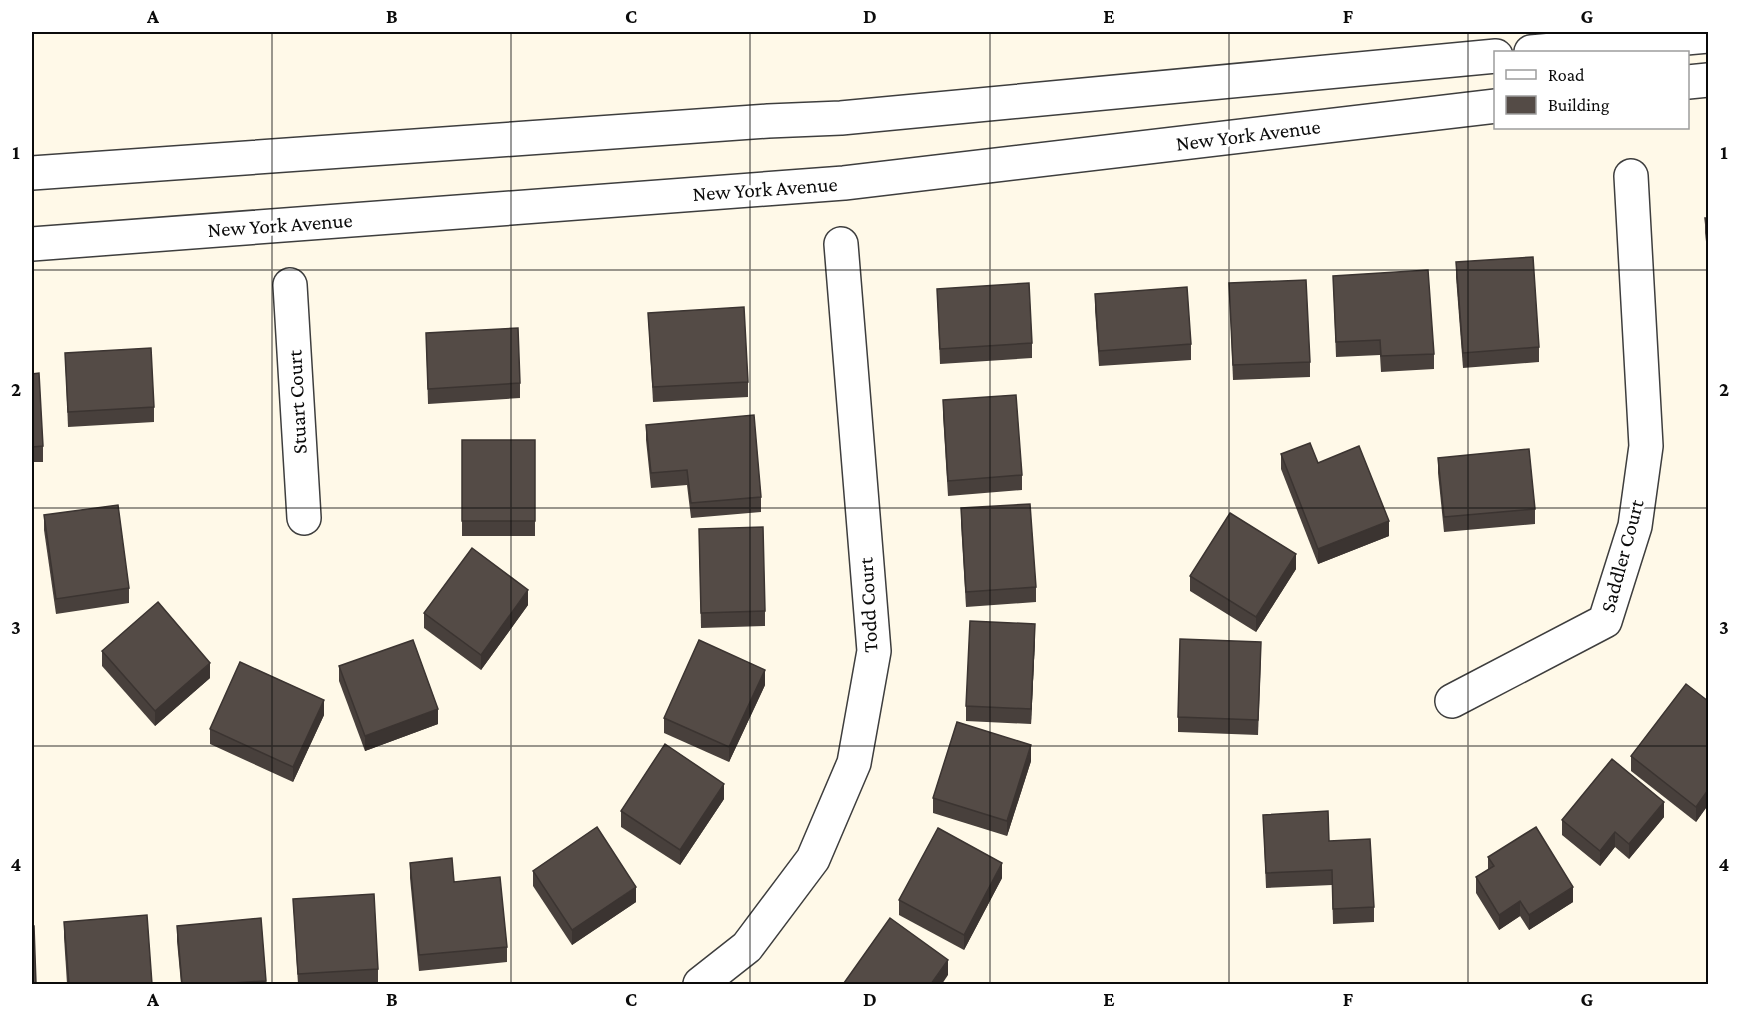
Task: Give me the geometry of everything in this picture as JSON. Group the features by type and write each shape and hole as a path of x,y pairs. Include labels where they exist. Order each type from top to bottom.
{"street":[{"path":"1542,51 1708,36"},
{"path":"32,173 768,121 841,118 1494,56"},
{"path":"1689,82 1708,80"},
{"name":"New York Avenue","path":"32,244 844,183 1494,106"},
{"name":"Saddler Court","path":"1452,701 1605,621 1635,526 1647,446 1631,176"},
{"name":"Todd Court","path":"700,984 747,947 813,859 854,763 874,651 841,244"},
{"name":"Stuart Court","path":"290,285 303,518"}],"building":[{"path":"1705,218 1708,218 1708,244"},
{"path":"1533,257 1539,347 1463,353 1456,262"},
{"path":"1428,270 1434,354 1381,356 1380,340 1336,342 1333,276"},
{"path":"1306,280 1310,362 1233,365 1229,283"},
{"path":"1029,283 1032,343 940,349 937,289"},
{"path":"1187,287 1191,344 1099,351 1095,294"},
{"path":"744,307 748,382 653,387 648,313"},
{"path":"518,328 520,383 428,389 426,333"},
{"path":"151,348 154,407 68,412 65,353"},
{"path":"39,373 43,446 32,447 32,374"},
{"path":"1016,395 1022,475 948,481 943,400"},
{"path":"754,415 761,497 691,503 687,470 651,473 646,425"},
{"path":"462,440 535,440 535,521 462,521"},
{"path":"1310,443 1318,463 1359,446 1389,521 1318,549 1281,454"},
{"path":"1529,449 1535,509 1444,517 1438,458"},
{"path":"1030,504 1036,587 966,592 961,508"},
{"path":"118,505 129,588 56,599 44,515"},
{"path":"1230,513 1296,554 1256,617 1190,576"},
{"path":"763,527 765,611 701,613 699,529"},
{"path":"472,548 528,590 481,655 424,613"},
{"path":"158,602 210,663 155,711 102,651"},
{"path":"970,621 1035,624 1031,709 966,706"},
{"path":"1180,639 1261,642 1258,720 1178,717"},
{"path":"413,640 438,709 365,736 339,666"},
{"path":"699,640 765,670 729,747 664,718"},
{"path":"240,662 324,700 293,767 210,729"},
{"path":"1686,684 1708,701 1708,790 1696,807 1631,756"},
{"path":"957,722 1031,745 1007,821 933,798"},
{"path":"665,744 724,784 680,850 621,811"},
{"path":"1612,759 1664,802 1629,844 1615,832 1600,851 1562,820"},
{"path":"1328,811 1329,841 1370,839 1374,907 1333,909 1332,870 1266,873 1263,815"},
{"path":"597,827 636,887 572,930 533,871"},
{"path":"1536,827 1573,887 1529,915 1520,901 1499,915 1476,877 1494,866 1488,857"},
{"path":"938,828 1002,863 964,935 899,900"},
{"path":"452,858 454,882 500,877 507,947 419,955 410,863"},
{"path":"374,894 378,969 298,974 293,899"},
{"path":"147,915 152,984 69,984 64,922"},
{"path":"261,918 266,981 182,984 177,926"},
{"path":"890,918 948,960 931,984 844,983"},
{"path":"32,926 34,926 36,984 32,984"}]}
